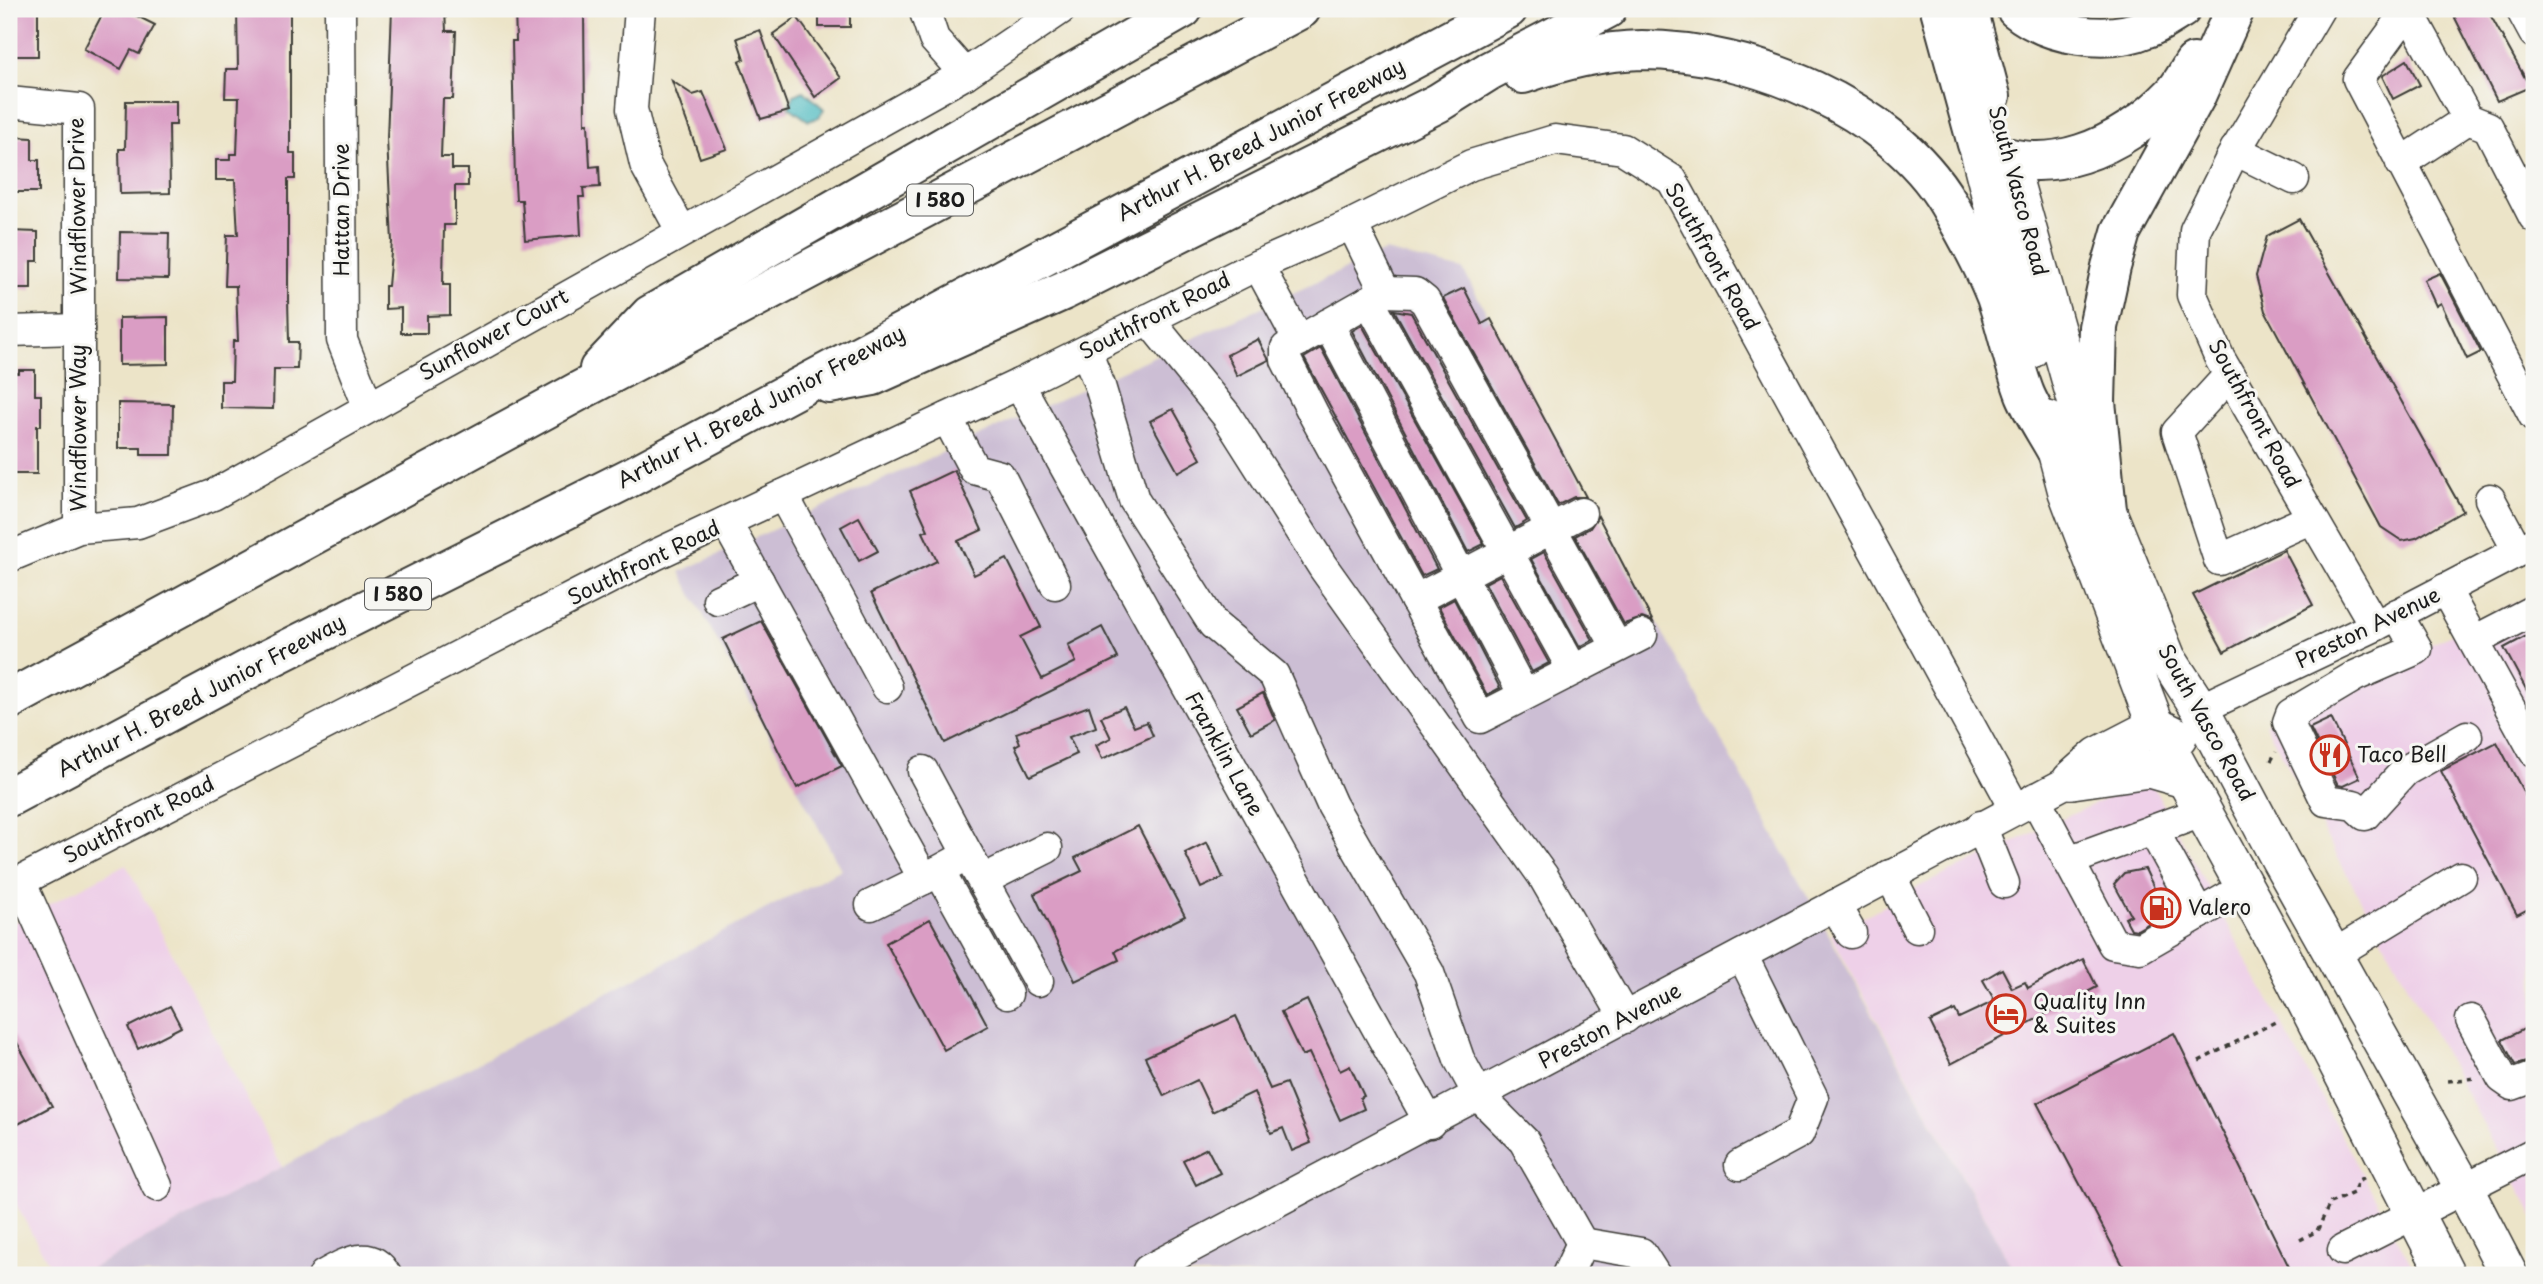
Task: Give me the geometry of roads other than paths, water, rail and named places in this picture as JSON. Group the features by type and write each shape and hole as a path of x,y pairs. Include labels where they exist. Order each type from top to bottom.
{"highway":[{"path":"579,391 650,315 1183,9"},
{"name":"I 580","path":"9,700 579,391 1301,9"},
{"name":"Arthur H. Breed Junior Freeway","path":"9,797 264,661 631,477 1508,9"},
{"path":"787,392 873,376 1065,290 1438,103 1489,71 1607,9"},
{"name":"South Vasco Road","path":"1940,9 1993,152"},
{"name":"South Vasco Road","path":"1968,9 1993,152"},
{"path":"2016,9 2058,32 2093,37 2146,29 2181,9"},
{"path":"1993,152 2049,160 2085,154 2126,134 2173,94 2233,9"},
{"path":"2107,510 2096,402 2098,327 2111,267 2120,232 2196,96 2233,9"},
{"path":"1438,103 1572,58 1642,50 1728,60 1790,78 1858,115 1912,158 1947,201 1995,295 2026,395 2056,450"}],"main road":[{"name":"South Vasco Road","path":"1993,152 2067,492 2141,680 2156,726 2244,888 2446,1275"},
{"name":"South Vasco Road","path":"1993,152 2107,510 2167,659 2200,709 2280,860 2465,1190 2509,1275"},
{"path":"2141,680 2171,704 2200,709"},
{"path":"2071,780 2098,756 2156,726 2202,750 2240,828 2280,860"},
{"path":"2071,780 2149,769 2184,779"}],"street":[{"name":"Hattan Drive","path":"340,9 342,341 368,406"},
{"path":"640,9 632,109 645,164 681,230"},
{"path":"924,9 934,39 965,74"},
{"name":"Sunflower Court","path":"9,556 79,528 138,523 213,495 681,230 965,74 1061,9"},
{"name":"Southfront Road","path":"2319,9 2235,150 2195,230 2192,295 2229,375 2312,518 2386,620 2417,649 2355,676 2291,714 2288,722 2326,801 2354,805 2365,815 2405,771 2467,736"},
{"path":"2534,217 2524,174 2488,127 2469,119 2408,10 2358,79 2534,416"},
{"name":"Windflower Drive","path":"9,102 79,109 79,329"},
{"path":"2401,163 2469,119"},
{"name":"Southfront Road","path":"14,884 655,555 1019,384 1258,265 1352,224 1471,165 1555,140 1623,149 1672,180 2025,803 2068,861 2113,944 2140,948 2199,914"},
{"path":"2235,150 2294,178"},
{"path":"1352,224 1377,297 1507,551 1573,670"},
{"path":"1258,265 1299,341"},
{"path":"1415,293 1425,301 1552,529 1630,641 1480,718 1286,360 1286,348 1328,324 1377,297 1415,293"},
{"path":"1148,319 1227,416 1323,566 1543,876 1625,1018"},
{"path":"1328,324 1524,695"},
{"path":"9,331 79,329"},
{"name":"Windflower Way","path":"79,329 79,528"},
{"path":"1086,351 1100,386 1134,500 1213,624 1274,675 1332,805 1429,973 1459,1059 1479,1096 1524,1141 1582,1243"},
{"path":"2229,375 2177,432 2219,560 2312,518"},
{"name":"Franklin Lane","path":"1019,384 1430,1123"},
{"path":"947,418 974,469 1000,475 1055,584"},
{"path":"783,495 887,687"},
{"path":"2490,499 2526,547"},
{"path":"1415,600 1581,513"},
{"path":"726,522 931,875 1007,994"},
{"name":"Preston Avenue","path":"2200,709 2386,620 2526,547"},
{"path":"718,600 759,581"},
{"path":"2445,589 2534,751"},
{"path":"2474,641 2534,610"},
{"path":"923,771 1038,981"},
{"name":"Preston Avenue","path":"1148,1270 1183,1265 1479,1096 2071,780"},
{"path":"2068,861 2202,812"},
{"path":"1981,826 2004,883"},
{"path":"2153,830 2199,914 2244,888"},
{"path":"983,880 1047,848"},
{"path":"871,905 968,855"},
{"path":"1890,875 1917,928"},
{"path":"2333,955 2461,877"},
{"path":"14,884 157,1186"},
{"path":"1835,905 1851,933"},
{"path":"1740,1165 1799,1133 1813,1098 1742,955"},
{"path":"2472,1020 2502,1078 2512,1085 2534,1077"},
{"path":"2343,1250 2534,1153"},
{"path":"1567,1275 1582,1243"},
{"path":"1582,1243 1641,1253 1655,1275"},
{"path":"324,1275 354,1259 369,1260 381,1267 386,1275"}],"water":[{"path":"804,91 824,109 819,117 809,121 789,107 794,95"}],"place":[{"name":"Taco Bell","path":"2330,755"},
{"name":"Valero","path":"2161,908"},
{"name":"Quality Inn & Suites","path":"2006,1014"}]}
